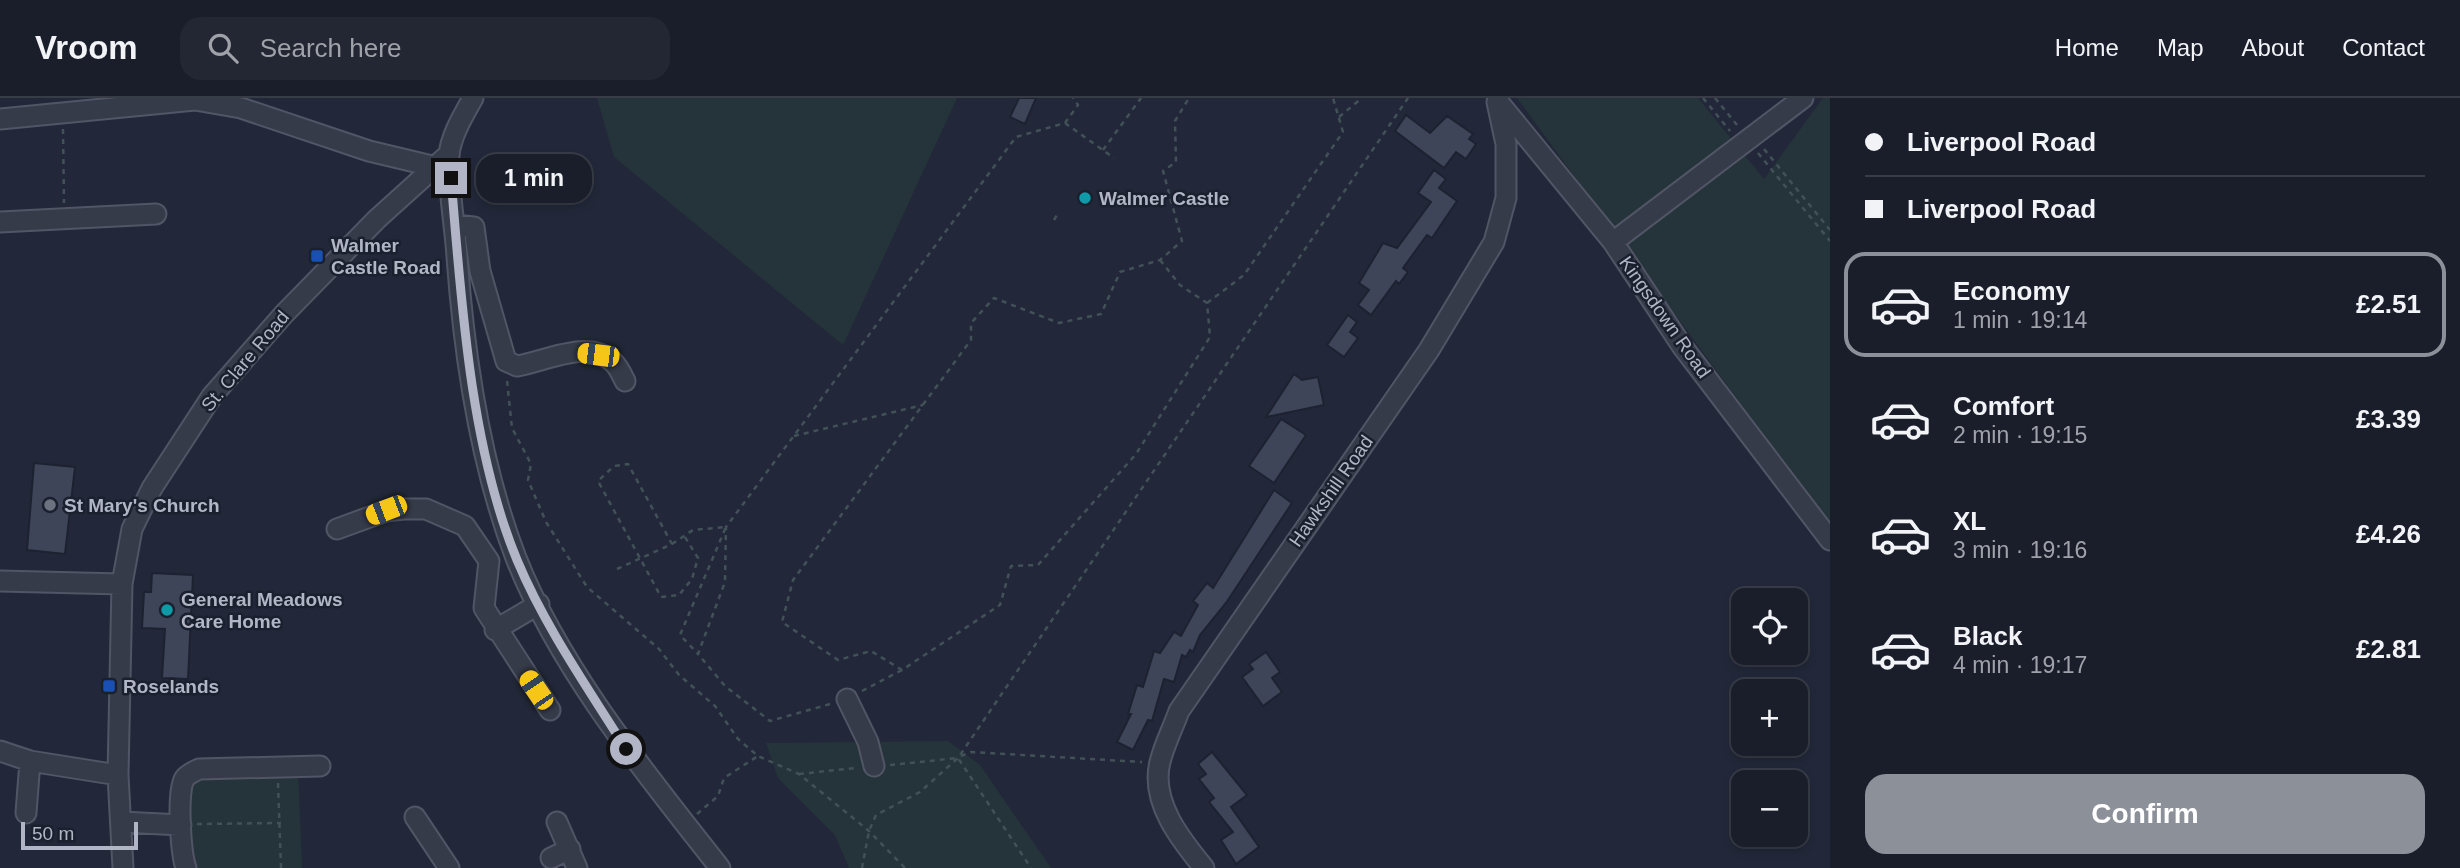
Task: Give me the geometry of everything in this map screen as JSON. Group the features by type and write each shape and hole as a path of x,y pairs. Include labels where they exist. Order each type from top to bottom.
{"street":[{"path":"473,98 442,160 455,225 461,306 483,438 517,559 557,639 626,749 720,868"},
{"path":"1613,242 1756,144 1803,98"},
{"path":"0,119 195,99 241,108 369,151 442,160"},
{"name":"Kingsdown Road","path":"1496,100 1613,242 1682,346 1830,540"},
{"name":"Hawkshill Road","path":"1204,868 1180,838 1164,808 1158,780 1159,763 1179,711 1429,350 1494,242 1506,198 1506,144 1496,100"},
{"name":"St. Clare Road","path":"123,868 118,775 121,584 132,529 152,488 212,396 368,228 442,160"},
{"path":"0,222 155,213"},
{"path":"455,225 474,227 479,264 506,361 517,366 570,351 598,355 613,361 625,381"},
{"path":"337,529 386,510 404,509 426,509 465,526 489,561 484,608 495,630 550,710"},
{"path":"0,581 121,584"},
{"path":"495,630 539,604"},
{"path":"847,699 868,742 874,766"},
{"path":"0,751 30,761 118,775"},
{"path":"26,813 30,761"},
{"path":"186,868 181,825 182,786 185,778 199,769 320,766"},
{"path":"415,817 449,868"},
{"path":"122,822 181,825"},
{"path":"557,822 578,868"},
{"path":"551,858 570,849"}],"path":[{"path":"1073,98 1078,105"},
{"path":"1083,98 1065,123 1016,137 726,527 680,635 725,686 770,721 847,699 902,670 1000,605 1011,566 1038,565 1136,454 1210,337 1206,303 1180,285 1160,260"},
{"path":"1103,150 1141,98"},
{"path":"902,670 871,651 838,660 782,622 793,580 971,340 971,323 994,298 1059,323 1101,314 1120,272 1160,260 1182,241 1163,172 1176,162 1175,121 1189,98"},
{"path":"1206,303 1244,275 1343,132 1333,98"},
{"path":"1339,117 1362,98"},
{"path":"862,868 869,831 876,815 920,792 958,758 1408,98"},
{"path":"1703,98 1728,130"},
{"path":"1714,98 1830,230"},
{"path":"63,114 64,220"},
{"path":"1065,123 1114,158"},
{"path":"1756,144 1830,242"},
{"path":"1054,220 1057,215"},
{"path":"506,361 506,394 512,428 531,464 528,480 546,522 566,556 603,603 659,649 679,675 725,717 738,739 758,756 799,774 869,831 905,868"},
{"path":"793,436 923,405"},
{"path":"672,544 628,464 614,466 597,481 661,597 680,595 692,579 698,558 685,537"},
{"path":"617,569 672,544 693,530 726,527"},
{"path":"698,654 725,582 726,527"},
{"path":"799,774 958,758 971,752 1159,763"},
{"path":"685,824 718,796 724,778 758,756"},
{"path":"958,758 1031,868"},
{"path":"277,769 281,868"},
{"path":"181,825 281,824"}],"shaded area":[{"path":"597,98 957,98 843,345 614,157"},
{"path":"1517,98 1698,98 1764,179 1823,98 1830,98 1830,526"},
{"path":"948,741 980,765 1051,868 849,868 835,835 778,778 766,743"},
{"path":"298,769 302,868 186,868 185,778"}],"building":[{"path":"1019,98 1036,98 1025,124 1010,117"},
{"path":"1406,115 1430,133 1447,116 1473,134 1469,139 1476,144 1466,159 1456,152 1444,168 1395,131"},
{"path":"1434,170 1446,179 1439,188 1457,201 1432,238 1427,235 1403,268 1408,272 1399,284 1396,281 1371,315 1358,305 1369,290 1359,283 1383,243 1397,248 1431,202 1418,193"},
{"path":"1348,315 1357,322 1350,332 1358,338 1344,357 1327,345"},
{"path":"1294,374 1302,380 1318,377 1324,405 1266,417"},
{"path":"1281,419 1306,435 1274,483 1249,466"},
{"name":"St Mary's Church","path":"34,463 75,467 65,554 27,550"},
{"path":"1274,490 1292,503 1226,603 1200,635 1193,652 1190,650 1186,657 1182,655 1174,682 1164,679 1152,721 1148,720 1133,750 1117,742 1131,714 1128,714 1137,685 1143,687 1154,651 1160,653 1174,632 1181,636 1198,605 1193,601 1207,583 1213,588"},
{"name":"General Meadows Care Home","path":"152,573 193,575 188,679 162,678 165,629 142,628 144,592 151,592"},
{"path":"1266,652 1280,672 1272,678 1282,692 1263,706 1242,677 1253,669 1249,664"},
{"path":"1212,752 1247,795 1231,807 1259,847 1236,864 1221,840 1233,832 1209,802 1214,798 1199,779 1206,774 1198,764"}],"place":[{"name":"Walmer Castle","path":"1085,198"},
{"name":"Walmer Castle Road","path":"317,256"},
{"name":"St Mary's Church","path":"50,505"},
{"name":"General Meadows Care Home","path":"167,610"},
{"name":"Roselands","path":"109,686"}],"route":[{"path":"451,178 461,306 483,438 496,493 517,559 539,604 557,639 626,749"}]}
